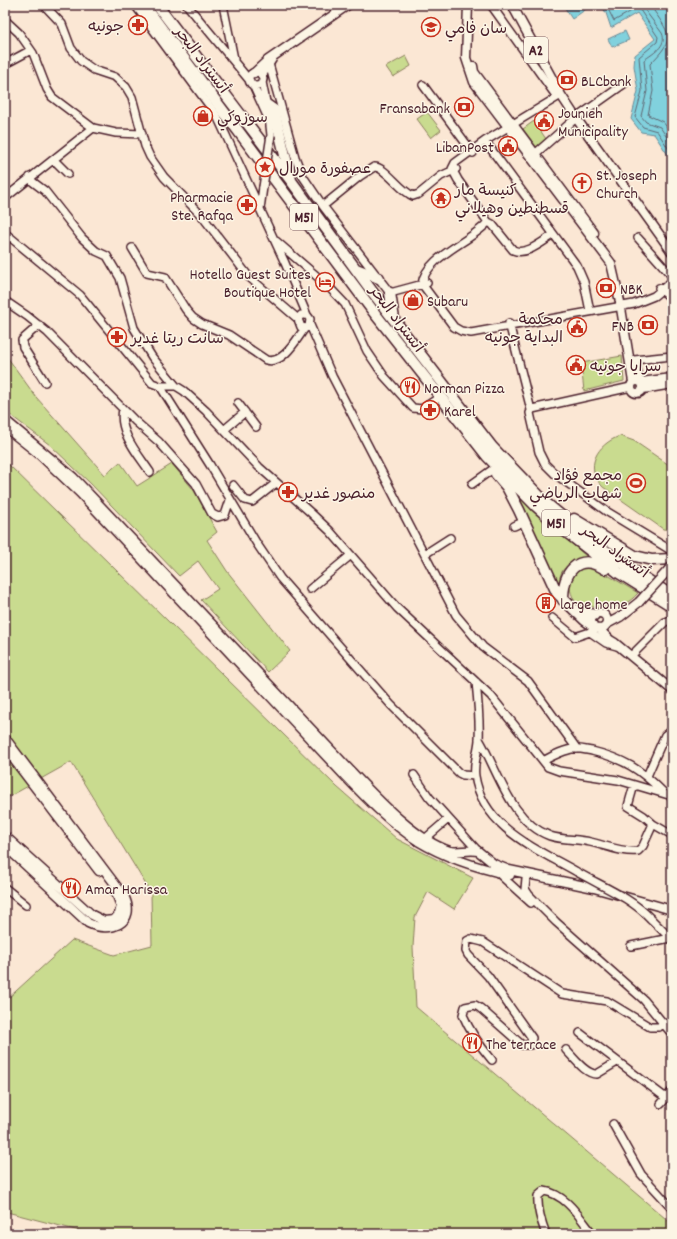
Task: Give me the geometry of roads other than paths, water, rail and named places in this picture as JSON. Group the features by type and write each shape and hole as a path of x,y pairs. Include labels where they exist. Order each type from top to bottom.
{"highway":[{"name":"أتستراد البحر","path":"144,5 440,397 487,456 536,506 560,527 632,582 672,606"},
{"name":"أتستراد البحر","path":"156,5 292,182 355,269 492,447 547,504 615,559 672,596"},
{"path":"162,42 193,70"},
{"path":"268,104 274,110 292,182"},
{"path":"355,269 379,278"},
{"path":"390,293 395,321"},
{"path":"487,456 493,469 507,487 525,521 553,586 563,600 576,611 601,623"},
{"path":"547,504 558,508 593,532 642,558 657,560 672,559"},
{"path":"563,600 563,589 566,577 573,568 582,564 595,563 627,582 632,582"}],"main road":[{"path":"257,78 270,61 348,5"},
{"path":"468,5 465,39 467,65 474,82 607,258 613,270 622,304 634,360 637,385"},
{"path":"473,5 470,60 474,72 509,127 535,154 610,255 616,269 637,385"},
{"name":"A2","path":"512,5 559,96 672,252"},
{"path":"637,385 672,378"},
{"path":"637,385 672,384"},
{"path":"5,420 74,477 389,810 426,838 450,850 478,851 494,864 509,870 594,888 672,910"},
{"path":"5,427 40,454 80,494 366,797 419,841 441,853 497,872 589,892 672,916"},
{"path":"672,566 639,602 628,611 601,623 610,640 618,644 672,690"},
{"path":"5,738 124,896 128,907 126,917 113,928 95,926 88,923 5,846"},
{"path":"5,748 118,897 121,906 119,914 114,920 104,921 92,915 5,836"},
{"path":"466,862 467,851"}],"street":[{"path":"44,5 62,24 71,48 81,61 94,70 115,77 126,88 132,97 150,157 164,177 202,216 249,277 298,319 300,325 308,326"},
{"path":"132,248 147,273 152,276 160,275 165,277 186,310 193,318 202,324 229,335 266,360 272,362 279,359 308,326 310,319 306,315 274,239 217,116 135,5"},
{"path":"187,5 242,72 257,78 273,79"},
{"path":"223,5 234,61"},
{"name":"A2","path":"491,5 559,96"},
{"path":"5,20 19,33 31,50 52,97 93,128 116,133 142,134"},
{"path":"5,64 31,50"},
{"path":"270,61 273,79 295,157 308,185 390,293 425,283"},
{"path":"257,78 268,104 271,135 260,210"},
{"path":"257,78 265,114 270,122"},
{"path":"535,154 576,118 624,84"},
{"path":"423,85 472,152"},
{"path":"323,206 374,166 380,168 402,190 413,196 419,194 441,176 454,170 472,152 486,142 559,96"},
{"path":"5,198 93,128"},
{"path":"486,142 580,271 589,309"},
{"path":"54,160 68,174"},
{"path":"454,170 490,223 513,250 517,252 533,248 553,235"},
{"path":"30,177 33,182 45,191 82,238 96,251 107,256 120,278 130,318 140,338 152,357 176,386 197,403 276,483 311,513 351,555 397,608 476,682 502,710 548,767 559,771 599,777 634,785 672,796"},
{"path":"425,283 435,267 490,223"},
{"path":"5,233 80,295 152,383 160,386 176,386"},
{"path":"425,283 462,329 510,325 589,309 645,301 671,279 638,238"},
{"path":"274,239 327,285 345,304 367,351 384,376 414,408 422,409 440,397"},
{"path":"660,289 672,299"},
{"path":"5,301 39,325 68,351 123,408 159,442 196,484 212,514 218,517 226,515 230,500"},
{"path":"298,319 301,315 306,315"},
{"path":"39,325 22,340 23,347 45,382"},
{"path":"510,325 531,410 530,415 539,452 545,464 554,474 606,511 672,551"},
{"path":"308,326 332,376 447,599 468,630 483,647 528,681 577,749"},
{"path":"634,360 672,356"},
{"path":"531,410 614,392 637,385"},
{"path":"160,386 280,578 302,605 391,704 459,773 463,775 475,776"},
{"path":"238,403 256,427"},
{"path":"123,408 122,415 124,429 133,447 150,472"},
{"path":"224,430 245,412"},
{"path":"472,484 493,469"},
{"path":"233,485 245,500 252,502 276,483"},
{"path":"514,526 525,521"},
{"path":"425,554 450,538"},
{"path":"310,589 351,555"},
{"path":"552,618 576,637 590,632 606,643 618,644"},
{"path":"631,656 665,622 672,620"},
{"path":"476,682 479,705 479,739 475,776 481,794 496,821 526,843 577,872 622,895 642,910 671,939"},
{"path":"647,789 665,734 672,730"},
{"path":"479,739 515,807 535,826 547,834 557,838 572,839 638,852 643,846 653,824"},
{"path":"543,762 569,749 577,749 615,757 629,763 650,778 665,793"},
{"path":"414,775 429,798 478,851"},
{"path":"634,785 628,806 653,824 672,835"},
{"path":"426,838 448,819"},
{"path":"497,872 528,901 556,922"},
{"path":"526,878 526,891 556,922 644,1000 672,1034"},
{"path":"5,888 26,905"},
{"path":"492,1060 479,1044 467,1025 463,1015 465,1007 475,1005 480,1008 522,1045 530,1045 532,1038 488,976 468,955 466,946 467,941 471,939 484,942 562,994 607,1002 650,1027 659,1027 664,1023"},
{"path":"631,946 671,939"},
{"path":"580,1033 663,1101 672,1091"},
{"path":"566,1050 589,1072 594,1074 597,1074 617,1062"},
{"path":"613,1124 641,1174 672,1208"},
{"path":"546,1234 539,1215 537,1203 538,1196 544,1191 557,1195 567,1203 593,1234"}],"water":[{"path":"563,5 592,5 572,19"},
{"path":"601,5 672,5 672,161 654,134 641,132 631,119 638,91 634,66 635,55 655,39 637,13 611,28 606,13"},
{"path":"625,31 629,40 612,47 608,39"}],"place":[{"name":"جونيه","path":"138,25"},
{"name":"سان فامي","path":"431,27"},
{"name":"BLCbank","path":"567,80"},
{"name":"Fransabank","path":"464,107"},
{"name":"سوزوكي","path":"203,116"},
{"name":"Jounieh Municipality","path":"544,121"},
{"name":"LibanPost","path":"508,146"},
{"name":"عصفورة مورال","path":"265,167"},
{"name":"St. Joseph Church","path":"582,183"},
{"name":"كنيسة مار قسطنطين وهيلاني","path":"441,198"},
{"name":"Pharmacie Ste. Rafqa","path":"247,205"},
{"name":"Hotello Guest Suites Boutique Hotel","path":"325,282"},
{"name":"NBK","path":"606,288"},
{"name":"Subaru","path":"413,300"},
{"name":"FNB","path":"648,325"},
{"name":"محكمة البداية جونيه","path":"577,327"},
{"name":"سانت ريتا غدير","path":"117,337"},
{"name":"سرايا جونيه","path":"576,365"},
{"name":"Norman Pizza","path":"410,387"},
{"name":"Karel","path":"430,410"},
{"name":"مجمع فؤاد شهاب الرياضي","path":"636,483"},
{"name":"منصور غدير","path":"288,492"},
{"name":"large home","path":"546,603"},
{"name":"Amar Harissa","path":"71,888"},
{"name":"The terrace","path":"472,1043"}]}
